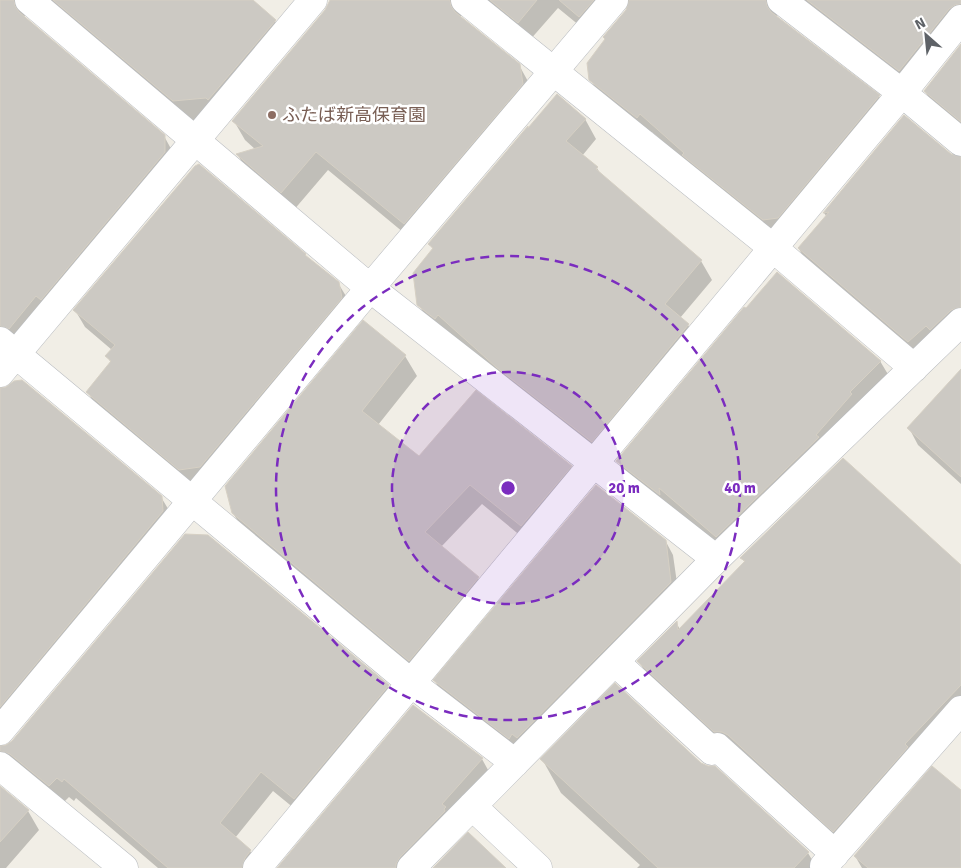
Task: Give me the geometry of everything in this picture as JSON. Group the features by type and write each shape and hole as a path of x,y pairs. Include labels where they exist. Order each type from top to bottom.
{"street":[{"path":"29,0 370,288 716,559"},
{"path":"313,0 196,140 5,356 192,501 411,683 515,763"},
{"path":"465,0 773,248 914,368"},
{"path":"0,731 370,288 614,0"},
{"path":"781,0 902,93 961,142"},
{"path":"257,868 961,20"},
{"path":"411,868 716,559 961,322"},
{"path":"615,662 712,751 717,747 828,861 961,710"},
{"path":"0,766 124,868"},
{"path":"472,806 538,868"}],"building":[{"path":"0,0 14,0 19,12 165,135 165,152 41,300 36,296 9,329 0,326"},
{"path":"53,0 253,0 276,20 208,100 206,98 173,101"},
{"path":"330,0 450,0 455,12 520,64 523,84 404,224 316,152 281,193 236,154 263,146 232,121 325,10"},
{"path":"490,0 537,0 518,23"},
{"path":"559,0 594,0 579,17"},
{"path":"629,0 766,0 771,12 880,95 778,218 763,220 682,155 684,153 640,114 637,118 589,80 587,63 605,39 603,37 626,10"},
{"path":"807,0 961,0 961,4 949,9 899,71"},
{"path":"961,44 961,122 924,91"},
{"path":"557,94 586,119 566,141 598,167 596,169 702,260 665,304 689,324 592,442 496,367 438,315 435,319 417,305 413,273 433,248 428,244"},
{"path":"904,115 951,154 961,157 961,307 951,310 930,330 926,326 908,342 798,248 829,212 823,213"},
{"path":"199,164 339,282 342,298 200,467 179,470 86,392 111,361 105,356 115,345 73,310 195,166"},
{"path":"777,272 881,361 850,392 852,394 816,435 819,437 716,537 659,488 660,495 616,461 744,307 746,308"},
{"path":"363,320 406,355 362,411 419,456 476,390 572,466 521,526 470,485 425,532 479,577 409,661 232,513 225,486"},
{"path":"961,369 961,477 907,428"},
{"path":"22,380 162,496 163,511 0,707 0,388 6,387 14,381"},
{"path":"843,458 961,565 961,685 905,744 908,747 833,832 728,735 722,732 714,732 637,661 677,621 678,630 745,561 740,558"},
{"path":"596,485 666,540 671,582 517,738 512,734 509,739 433,680"},
{"path":"185,534 208,535 389,685 294,799 261,772 220,823 251,850 245,858 242,868 168,868 64,779 62,782 57,778 49,786 10,754 0,751 0,746 12,741"},
{"path":"615,683 701,763 715,766 809,852 794,868 658,868 540,759"},
{"path":"413,705 483,758 442,804 446,807 445,811 400,857 396,868 277,868"},
{"path":"932,766 961,790 961,868 868,868 854,856"},
{"path":"0,786 29,810 0,842"},
{"path":"468,832 506,868 433,868"}],"place":[{"name":"ふたば新高保育園","path":"272,115"}]}
